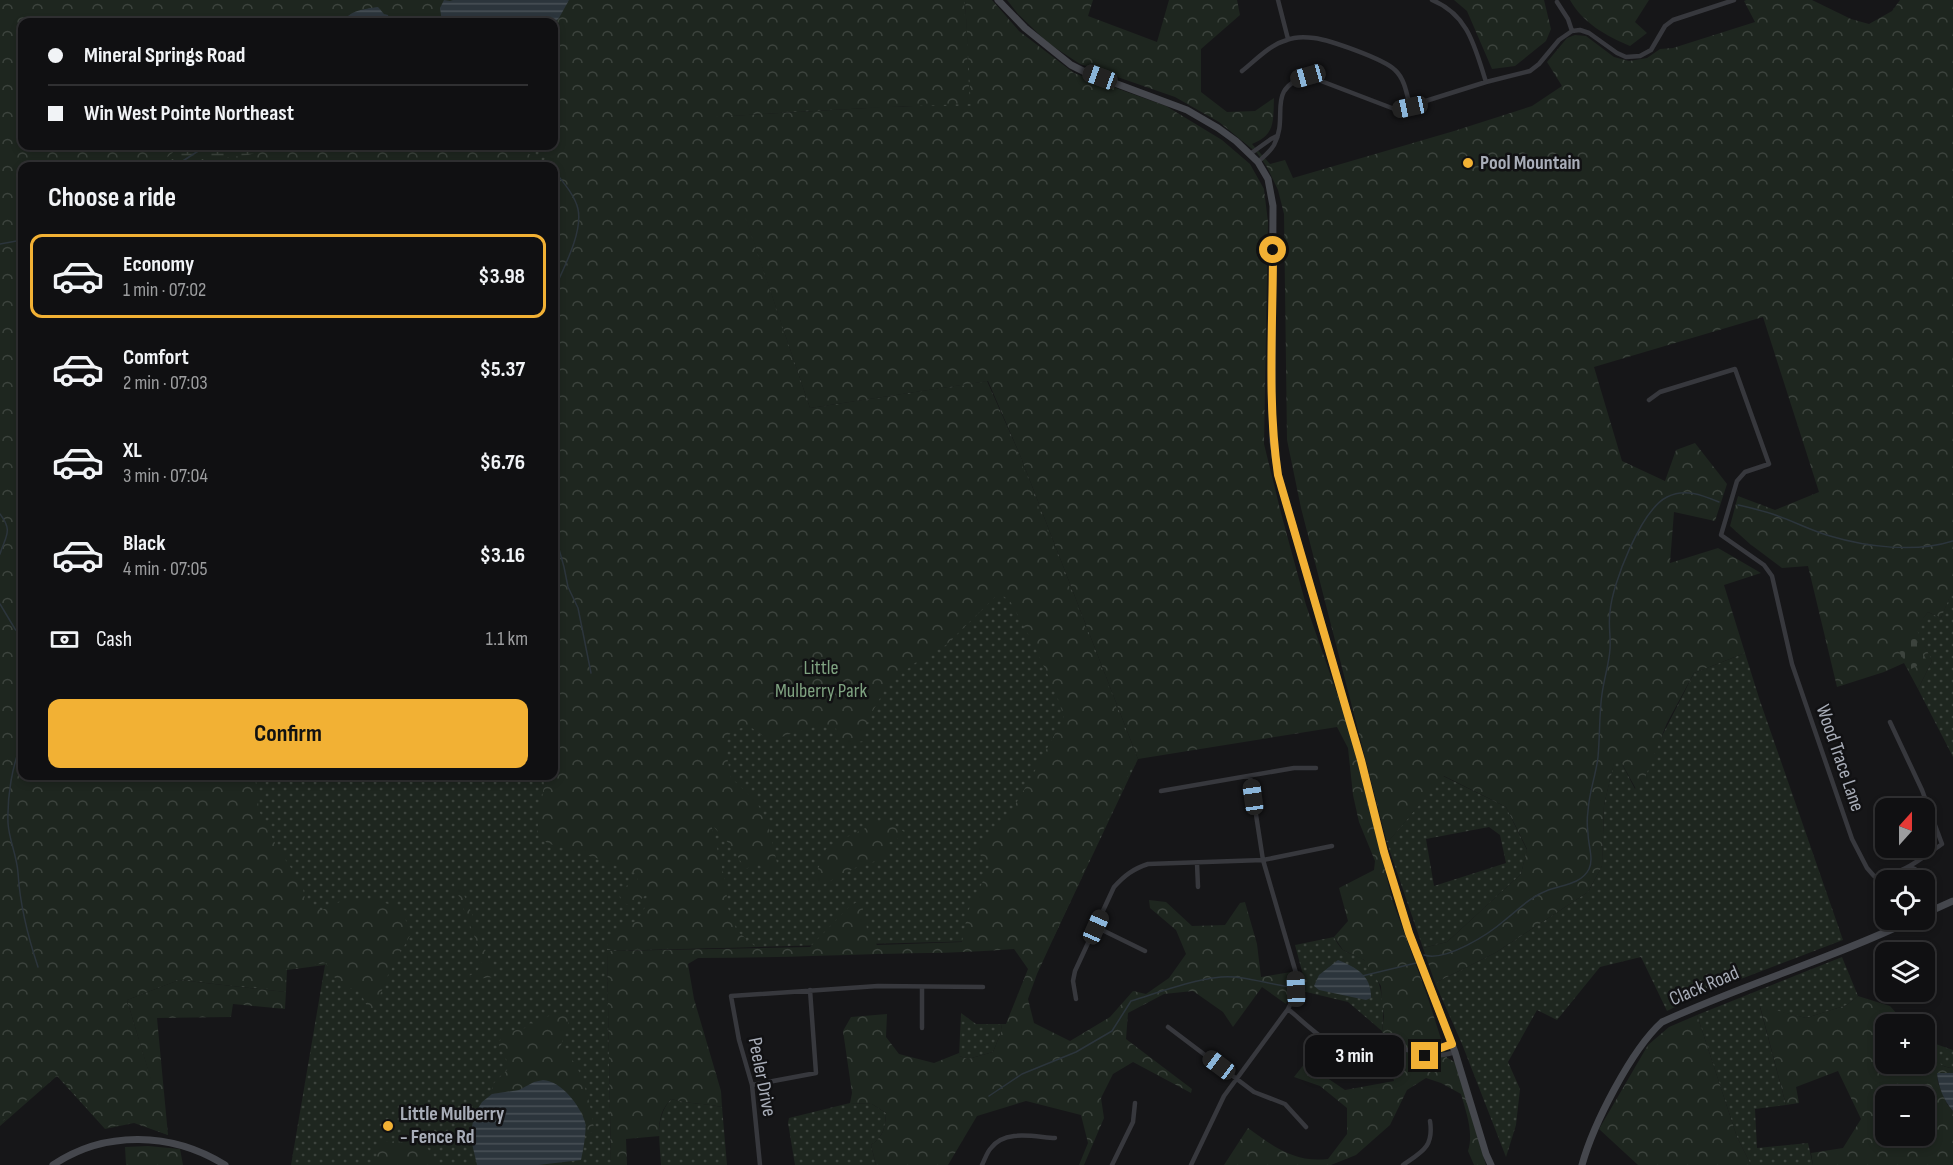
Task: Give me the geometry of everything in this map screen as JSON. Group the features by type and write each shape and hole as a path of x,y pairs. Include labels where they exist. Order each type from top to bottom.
{"street":[{"path":"998,0 1024,28 1071,64 1085,72 1187,110 1218,128 1258,162 1268,179 1273,206 1272,404 1273,441 1278,475 1409,933 1455,1052 1491,1165"},
{"path":"1278,0 1288,39"},
{"path":"1432,0 1451,10 1472,37 1486,82"},
{"path":"1258,162 1273,148 1277,136 1281,97 1286,87 1294,80 1308,76 1397,110 1486,82 1530,71 1559,40 1572,31 1580,30 1589,33 1626,57 1640,56 1651,50 1665,26 1673,20 1734,0"},
{"path":"1557,2 1568,18 1572,31"},
{"path":"1242,71 1275,45 1288,39 1312,37 1326,40 1394,68 1401,77 1410,107"},
{"path":"1250,154 1277,136"},
{"name":"Wood Trace Lane","path":"1649,400 1660,392 1735,369 1769,464 1745,472 1737,481 1720,535 1764,565 1772,576 1792,664 1852,839 1867,868 1874,876 1882,877 1910,867 1942,844 1922,790 1890,722"},
{"path":"1161,791 1294,768 1316,768"},
{"path":"1191,1165 1224,1096 1288,1009 1294,999 1296,989 1296,973 1263,860 1250,776"},
{"path":"1076,999 1072,981 1075,971 1114,887 1124,875 1135,868 1148,864 1263,860 1332,846"},
{"path":"1197,863 1198,887"},
{"path":"1908,870 1910,867 1915,870"},
{"path":"1935,908 1953,901"},
{"path":"1096,927 1144,951"},
{"name":"Clack Road","path":"1582,1165 1594,1131 1612,1096 1637,1052 1662,1022 1889,930"},
{"path":"752,1085 816,1073 810,990 878,986 984,987"},
{"path":"922,987 922,1028"},
{"name":"Peeler Drive","path":"760,1165 752,1085 731,996 810,990"},
{"path":"1288,1009 1336,1048 1350,1052 1365,1052 1387,1046 1402,1048 1425,1056 1438,1057 1455,1052"},
{"path":"1168,1027 1254,1092 1285,1104 1306,1127"},
{"path":"1431,1055 1435,1050 1452,1044"},
{"path":"1112,1165 1133,1122 1135,1103"},
{"path":"1403,1165 1430,1143 1432,1131 1430,1121"},
{"path":"982,1165 990,1148 998,1140 1008,1136 1055,1138"},
{"path":"52,1165 92,1146 138,1139 178,1144 212,1157 225,1165"}],"green space":[{"name":"Little Mulberry Park","path":"0,0 965,0 972,106 903,106 712,117 810,408 987,381 1020,455 1138,759 1053,939 607,951 611,1165 291,1165 325,965 287,970 286,992 179,980 127,1000 168,1135 134,1123 105,1129 57,1076 0,1126"},
{"path":"0,0 444,0 440,8 441,18 388,18 378,7 354,13 346,18 18,18 18,150 524,150 539,162 18,162 18,780 255,780 259,811 278,849 302,884 306,904 322,910 344,900 374,900 392,905 404,917 412,932 388,975 374,1010 370,1012 358,988 344,988 326,963 286,969 285,990 180,979 126,1000 157,1100 127,1000 179,980 286,992 285,1009 233,1004 231,1017 157,1018 168,1135 134,1122 105,1128 57,1074 0,1123"},
{"path":"569,0 964,0 970,104 914,106 971,106 965,0 992,0 1019,31 1074,73 1166,106 1222,140 1250,164 1264,189 1268,222 1264,444 1306,605 1348,725 1393,902 1447,1058 1455,1062 1486,1165 1474,1165 1468,1151 1470,1130 1461,1094 1426,1078 1407,1090 1390,1125 1356,1155 1331,1165 1224,1165 1248,1128 1276,1147 1295,1156 1316,1160 1328,1159 1347,1134 1347,1108 1320,1086 1294,1077 1305,1063 1345,1090 1394,1081 1382,1031 1384,1016 1381,986 1364,960 1343,950 1334,937 1348,921 1339,888 1374,870 1375,861 1359,822 1353,795 1348,748 1337,727 1138,759 1020,455 988,381 810,408 733,181 809,409 987,382 1019,457 1136,758 1037,974 1028,999 1034,1023 1070,1041 1110,1017 1133,991 1146,994 1169,978 1186,954 1176,930 1150,908 1149,900 1166,902 1192,926 1225,925 1240,903 1245,902 1257,944 1261,977 1291,972 1292,989 1286,1004 1262,987 1233,1027 1223,1012 1193,991 1164,994 1128,1013 1126,1039 1192,1089 1191,1093 1133,1062 1113,1074 1101,1098 1104,1118 1084,1165 1079,1165 1088,1143 1081,1115 1026,1101 977,1116 948,1165 876,1165 871,1145 883,1131 886,1113 872,1104 850,1103 852,1093 843,1031 851,1017 887,1014 886,1037 899,1054 934,1063 959,1053 959,1056 968,1059 993,1052 1002,1030 1001,1024 1006,1024 1028,969 1014,949 945,953 698,958 688,964 694,999 721,1091 722,1107 671,1099 661,1116 660,1136 626,1139 627,1165 611,1165 607,951 810,947 850,906 857,902 861,904 867,931 877,945 962,942 968,911 991,865 982,859 977,846 1006,820 1064,717 1056,693 1033,643 1010,601 999,593 946,645 915,663 888,684 870,716 864,730 863,741 847,745 837,739 836,728 820,725 777,738 763,736 749,726 734,730 724,740 731,778 755,800 767,820 777,870 773,874 758,864 745,869 733,848 711,824 725,880 728,908 737,931 756,947 607,950 612,933 620,926 637,922 651,896 646,895 632,906 623,903 619,894 624,887 638,880 636,874 599,859 547,843 537,832 543,780 558,780 558,162 543,162 546,157 539,150 558,150 558,19","holes":["885,107 711,117 830,109"]},
{"path":"1007,0 1093,0 1088,16 1157,42 1169,0 1237,0 1240,15 1201,49 1201,92 1227,112 1255,111 1274,98 1272,126 1265,136 1252,144 1270,164 1285,160 1293,178 1532,106 1562,86 1547,62 1567,38 1575,35 1586,36 1614,57 1629,61 1647,58 1660,49 1673,48 1755,22 1744,1 1746,0 1812,0 1851,19 1869,24 1892,11 1900,0 1953,0 1953,592 1941,618 1928,612 1916,628 1932,661 1918,689 1904,663 1837,687 1808,566 1782,568 1730,526 1738,496 1775,510 1819,492 1763,317 1594,367 1622,461 1665,481 1676,450 1695,443 1727,484 1715,521 1674,512 1670,563 1718,548 1761,573 1724,585 1745,653 1694,673 1667,723 1642,785 1636,789 1621,762 1614,763 1604,805 1602,866 1588,892 1495,953 1435,983 1423,948 1447,942 1521,874 1527,849 1506,807 1444,776 1387,843 1301,508 1287,440 1284,214 1278,190 1257,153 1219,122 1175,97 1080,64 1048,43"},
{"path":"1454,0 1544,0 1551,29 1546,41 1515,66 1492,69 1467,11"},
{"path":"1570,0 1649,0 1635,22 1647,33 1630,46 1612,38 1588,22"},
{"path":"176,150 266,150 223,158 214,162 162,162"},
{"path":"1953,592 1953,757 1918,689 1932,661 1915,628 1928,612 1941,618"},
{"path":"1914,636 1927,661 1909,670 1896,645"},
{"path":"1745,653 1843,940 1699,995 1667,1011 1641,957 1600,967 1557,1020 1537,1010 1508,1062 1520,1089 1516,1125 1506,1157 1462,1044 1435,983 1495,953 1588,892 1602,866 1604,805 1614,762 1621,762 1635,789 1694,673"},
{"path":"1443,776 1506,807 1527,850 1521,874 1447,942 1423,948 1387,843","holes":["1489,827 1500,835 1506,863 1434,886 1426,839"]},
{"path":"889,821 907,834 888,843 883,859 859,866 824,884 816,882 818,869 826,849 864,829 872,822"},
{"path":"454,878 469,907 494,972 493,977 477,979 469,976 479,969 481,955 453,881"},
{"path":"1334,937 1342,949 1364,960 1375,975 1383,1003 1382,1031 1348,1002 1302,991 1303,975 1295,945"},
{"path":"1842,957 1858,996 1847,1005 1806,1018 1760,1007 1786,1105 1755,1109 1757,1148 1808,1143 1813,1165 1751,1165 1737,1137 1697,1015"},
{"path":"1858,996 1890,1006 1897,1014 1875,1014 1875,1074 1935,1074 1935,1060 1948,1068 1953,1068 1953,1073 1937,1073 1938,1083 1947,1104 1953,1111 1953,1165 1813,1165 1811,1153 1843,1148 1861,1119 1838,1071 1796,1087 1799,1103 1786,1105 1760,1006 1806,1018 1847,1005"},
{"path":"961,1013 976,1024 1001,1024 1002,1030 993,1052 968,1059 959,1056"},
{"path":"551,1014 569,1017 561,1045 582,1078 594,1132 589,1133 585,1122 519,1090 492,1094 493,1084 510,1067 498,1043 507,1032 525,1028 531,1023 535,1027"},
{"path":"1697,1015 1737,1137 1751,1165 1638,1165 1599,1129 1648,1045 1669,1027"},
{"path":"1935,1044 1953,1050 1953,1068 1935,1060"},
{"path":"671,1099 722,1107 727,1165 661,1165 660,1122"},
{"path":"850,1103 872,1104 886,1113 883,1131 871,1145 876,1165 795,1165 789,1118"},
{"path":"383,1142 421,1143 433,1155 437,1165 377,1165 379,1148"},
{"path":"148,1146 180,1149 183,1165 126,1165 125,1147"}],"shaded area":[{"path":"444,0 569,0 558,19 441,18 440,8"},
{"path":"378,7 388,18 346,18 363,9"},
{"path":"1338,960 1361,973 1369,983 1371,998 1366,1000 1319,990 1314,986 1319,975"},
{"path":"1937,1073 1953,1073 1953,1111 1942,1093"},
{"path":"543,1080 550,1081 563,1089 582,1115 586,1130 581,1160 538,1165 477,1165 470,1135 475,1113 482,1102 492,1094 519,1090"}],"waterway":[{"path":"181,162 200,150"},
{"path":"558,176 574,199 579,219 575,240 558,281"},
{"path":"0,244 18,241"},
{"path":"1424,955 1444,954 1467,945 1498,926 1535,897 1576,881 1589,869 1591,861 1587,825 1589,804 1598,757 1601,702 1610,644 1610,612 1622,567 1647,517 1667,497 1687,493 1719,502"},
{"path":"1738,505 1773,514 1823,534 1875,546 1923,547 1953,541"},
{"path":"0,514 7,529 0,554"},
{"path":"558,545 568,587 578,608 591,673"},
{"path":"0,604 18,632"},
{"path":"18,753 8,803 8,823 25,921 38,967"},
{"path":"1362,976 1416,963"},
{"path":"989,1096 1022,1074 1076,1052 1112,1031 1131,1001 1187,984 1221,977 1246,978 1290,987"}],"place":[{"name":"Pool Mountain","path":"1468,163"},
{"name":"Little Mulberry - Fence Rd","path":"388,1126"}],"route":[{"path":"1273,250 1272,404 1273,441 1278,475 1361,760 1384,852 1409,933 1452,1044 1425,1056"}]}
